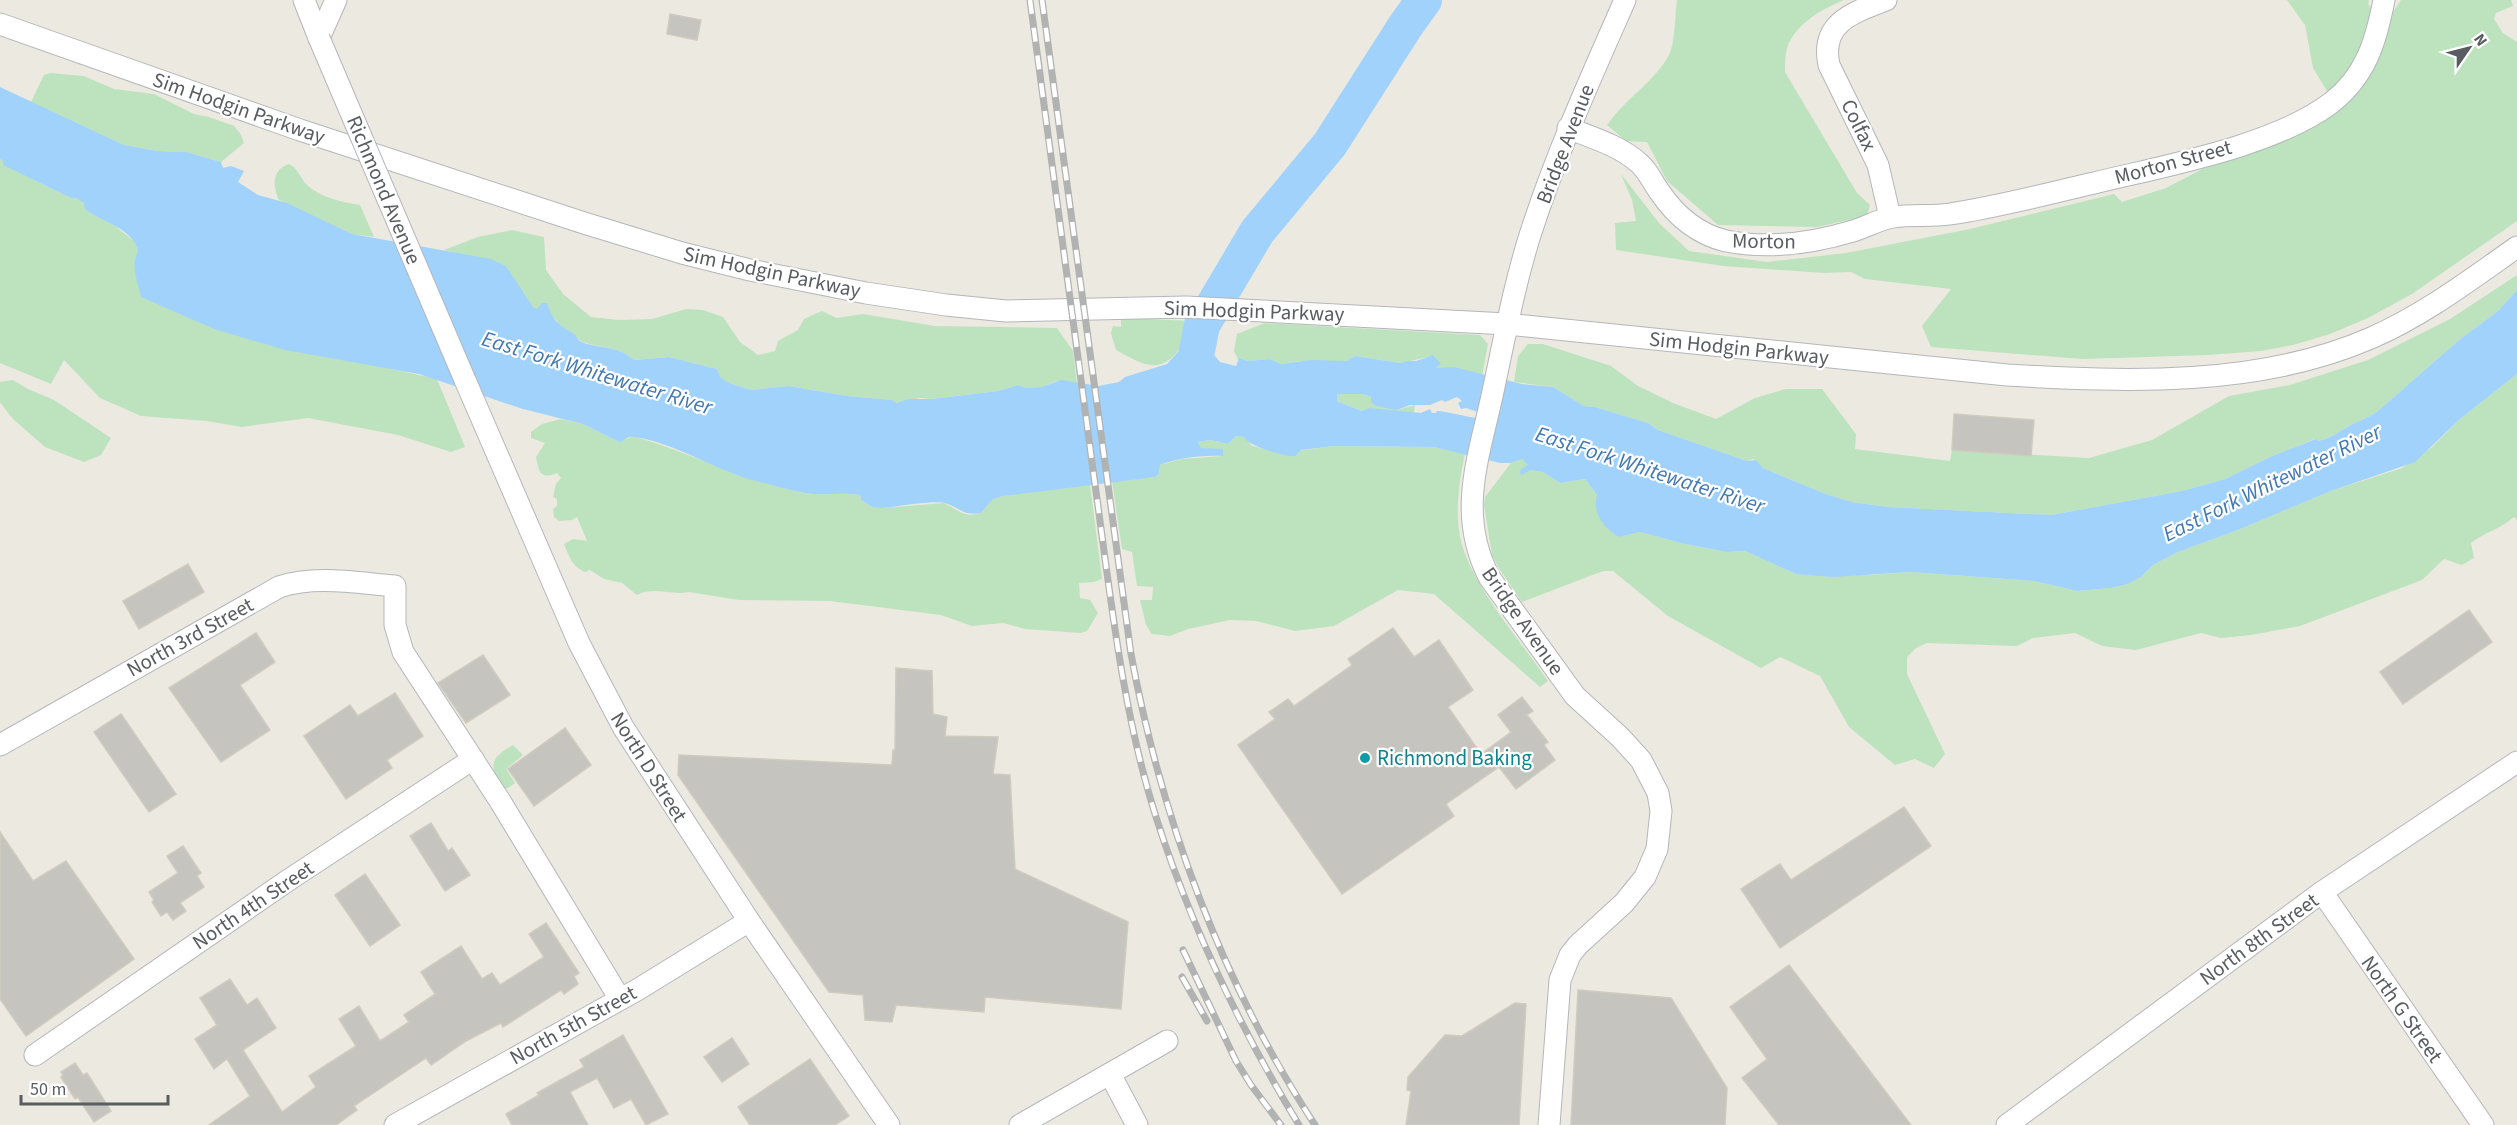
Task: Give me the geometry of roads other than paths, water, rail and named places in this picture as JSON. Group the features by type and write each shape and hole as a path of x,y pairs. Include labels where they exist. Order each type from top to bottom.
{"street":[{"name":"Richmond Avenue","path":"304,0 465,380"},
{"path":"319,38 336,0"},
{"name":"Bridge Avenue","path":"1550,1125 1560,980 1570,955 1578,945 1624,903 1645,877 1656,849 1661,811 1658,793 1641,760 1620,736 1585,708 1575,696 1489,577 1481,561 1475,538 1471,495 1508,324 1531,234 1568,128 1625,0"},
{"name":"Colfax","path":"1886,0 1848,17 1829,35 1826,50 1829,65 1878,165 1890,217"},
{"name":"Morton Street","path":"1890,217 1948,214 2004,204 2185,161 2244,144 2296,124 2341,94 2359,71 2377,37 2384,0"},
{"name":"Sim Hodgin Parkway","path":"0,24 345,145 584,223 750,270 866,293 1006,311 1186,307 1508,324 2007,375 2117,379 2206,375 2291,363 2340,350 2371,338 2429,308 2517,247"},
{"name":"Morton","path":"1568,128 1620,149 1641,165 1669,206 1684,221 1711,236 1745,243 1820,241 1870,226 1890,217"},
{"name":"North D Street","path":"465,380 600,686 666,795 889,1125"},
{"name":"North 3rd Street","path":"0,745 279,586 291,582 316,580 395,586 395,625 403,652 473,759"},
{"path":"473,759 620,999"},
{"name":"North 4th Street","path":"35,1055 290,879 473,759"},
{"name":"North 8th Street","path":"2007,1125 2322,892 2517,762"},
{"name":"North G Street","path":"2322,892 2483,1125"},
{"name":"North 5th Street","path":"394,1125 620,999 750,921"},
{"path":"1020,1125 1167,1041"},
{"path":"1110,1074 1137,1125"}],"water":[{"name":"East Fork Whitewater River","path":"0,87 124,145 158,151 186,152 221,162 223,168 231,166 244,171 238,182 258,195 287,203 352,234 491,259 506,266 533,307 537,309 542,303 547,303 557,322 580,341 621,351 634,360 669,357 717,369 721,378 729,383 751,390 789,386 847,396 892,400 896,403 909,399 931,399 998,391 1018,385 1026,388 1041,387 1061,380 1099,386 1119,382 1125,377 1167,364 1178,352 1215,356 1220,362 1236,366 1239,358 1248,361 1270,359 1281,364 1310,360 1347,361 1355,356 1401,363 1433,355 1441,364 1436,368 1454,367 1522,384 1553,387 1584,406 1595,407 1648,423 1658,430 1747,461 1756,460 1763,468 1823,493 1852,502 1888,507 2051,515 2182,491 2225,479 2272,456 2316,439 2318,441 2329,438 2374,414 2459,340 2498,311 2517,290 2517,374 2460,419 2415,462 2331,491 2178,552 2153,565 2141,577 2128,584 2077,591 2034,581 1911,572 1834,577 1796,574 1745,551 1727,552 1640,532 1619,537 1600,520 1596,508 1597,495 1585,479 1560,483 1543,472 1530,470 1522,475 1521,469 1528,465 1522,459 1511,463 1500,463 1434,447 1335,446 1301,450 1295,456 1290,456 1267,450 1252,444 1244,437 1236,436 1228,444 1211,440 1198,442 1201,448 1223,449 1223,456 1191,458 1160,465 1159,474 1155,477 1003,496 993,499 981,513 965,512 939,502 882,508 872,507 861,500 860,495 805,493 756,481 648,440 631,437 619,442 583,424 523,409 419,374 285,350 214,329 141,297 135,268 138,252 130,237 85,209 84,203 76,198 71,198 3,165 0,159","holes":["1337,394 1363,394 1371,397 1371,402 1376,406 1397,410 1410,405 1430,405 1442,400 1445,402 1457,397 1462,401 1458,403 1461,409 1466,408 1481,413 1479,418 1437,411 1432,413 1430,409 1421,413 1369,408 1362,411 1337,401"]}],"waterway":[{"path":"1190,386 1202,325 1257,232 1330,144 1424,0"}],"railway":[{"path":"1030,0 1111,605 1125,691 1144,775 1170,858 1201,937 1256,1051 1299,1125"},
{"path":"1042,0 1131,654 1144,716 1178,839 1224,958 1251,1015 1315,1125"},
{"path":"1183,950 1236,1061 1281,1125"},
{"path":"1182,977 1207,1021"}],"place":[{"name":"Richmond Baking","path":"1365,758"}]}
